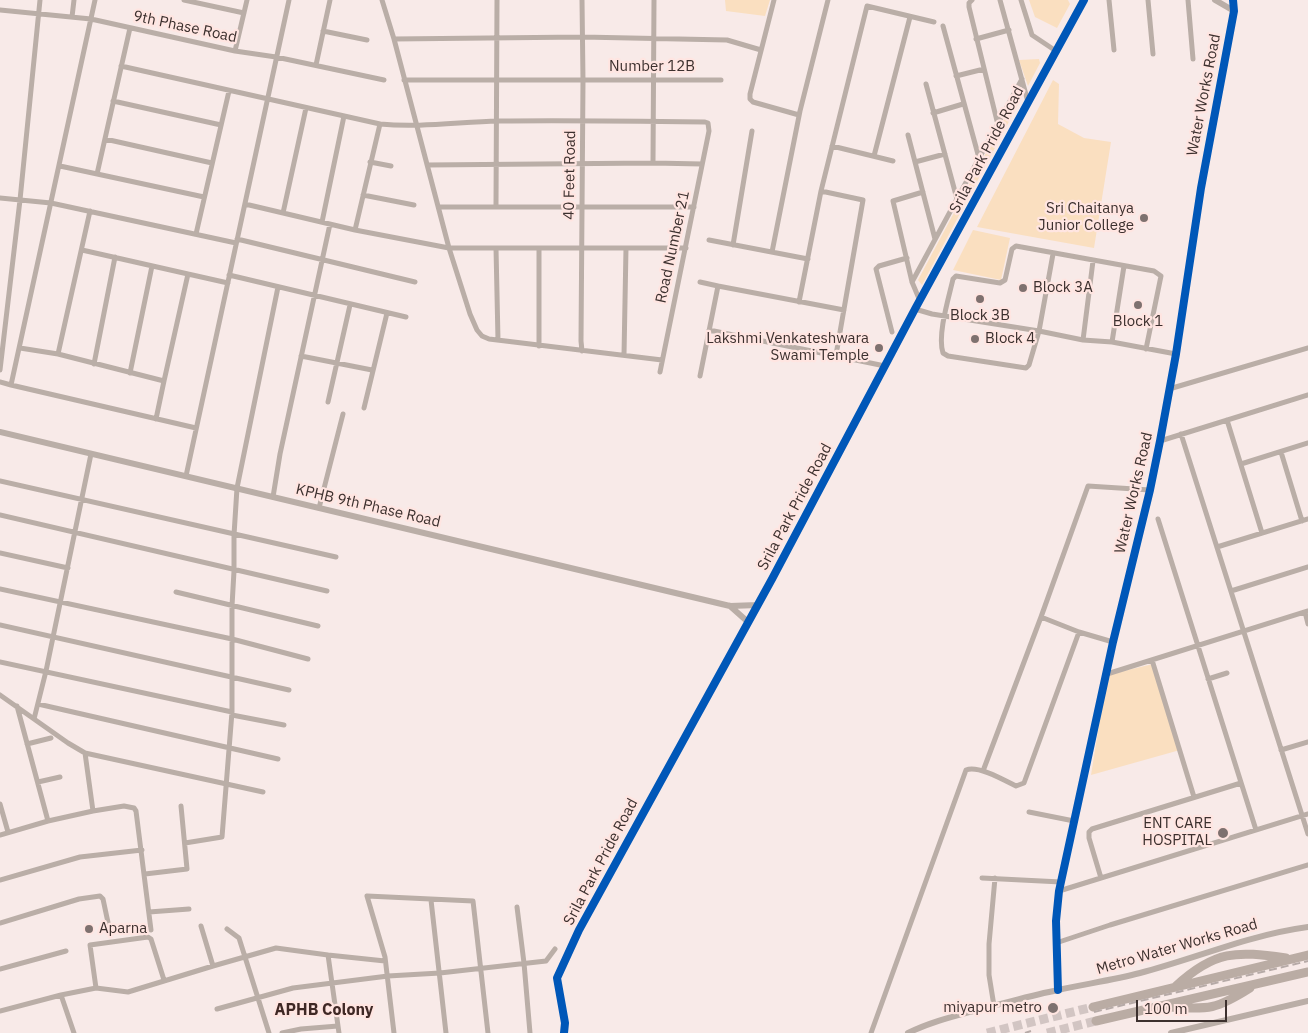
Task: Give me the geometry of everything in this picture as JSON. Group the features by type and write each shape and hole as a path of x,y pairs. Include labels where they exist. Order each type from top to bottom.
{"highway":[{"path":"1174,988 1205,963 1220,958 1251,953 1290,959"},
{"path":"1092,1008 1308,955"},
{"path":"1096,1021 1161,1006 1199,1010 1216,1007 1228,1002 1256,984 1308,972"}],"street":[{"path":"0,370 20,200 40,0"},
{"path":"72,17 74,0"},
{"path":"12,385 95,0"},
{"path":"184,0 210,3 244,13"},
{"path":"235,51 247,0"},
{"path":"186,476 289,0"},
{"path":"316,65 330,0"},
{"path":"382,0 449,248 477,330 482,336 498,340 662,360"},
{"path":"496,206 497,0"},
{"name":"40 Feet Road","path":"582,0 582,350"},
{"path":"652,163 654,0"},
{"path":"774,0 750,99 753,102 799,115"},
{"path":"772,252 799,115 828,0"},
{"path":"972,0 969,6 976,39 998,122"},
{"path":"1000,0 1028,102"},
{"path":"1021,0 1032,35 1056,51"},
{"name":"Srila Park Pride Road","path":"564,1033 565,1023 557,978 579,930 758,605 915,309 1084,0"},
{"path":"1109,0 1114,50"},
{"path":"1148,0 1153,54"},
{"path":"1188,0 1193,59"},
{"path":"1215,0 1234,11"},
{"name":"Water Works Road","path":"1058,990 1056,921 1059,891 1113,642 1160,441 1176,354 1201,188 1234,11 1233,0"},
{"path":"799,302 821,191 867,6 934,22"},
{"name":"9th Phase Road","path":"0,10 90,19 235,51 276,57 384,80"},
{"path":"874,156 910,17"},
{"path":"943,26 979,158"},
{"path":"97,174 130,28"},
{"path":"976,39 1009,30"},
{"path":"323,32 367,40"},
{"path":"394,39 582,37 727,40 761,50"},
{"path":"121,66 267,100 380,124 398,126 497,121 653,122"},
{"path":"956,76 984,69"},
{"path":"912,282 1022,79"},
{"name":"Number 12B","path":"404,80 721,80"},
{"path":"926,84 957,200"},
{"path":"196,234 229,90"},
{"path":"113,101 221,125"},
{"path":"933,113 963,104"},
{"path":"283,213 306,108"},
{"path":"322,222 344,116"},
{"name":"Road Number 21","path":"653,122 705,122 709,126 660,372"},
{"path":"355,230 380,124"},
{"path":"733,245 752,131"},
{"path":"908,135 935,240"},
{"path":"105,139 212,163"},
{"path":"832,146 893,161"},
{"path":"915,162 945,154"},
{"path":"370,162 391,166"},
{"path":"427,165 702,164"},
{"path":"60,166 204,197"},
{"path":"821,191 862,200 836,355"},
{"path":"920,301 912,282 893,201 923,192"},
{"path":"363,195 414,205"},
{"path":"0,198 51,203 237,241 416,282"},
{"path":"245,204 355,230 449,248 686,248"},
{"path":"439,207 694,207"},
{"path":"58,354 90,211"},
{"path":"273,497 280,454 330,224"},
{"path":"709,240 808,259"},
{"path":"1053,254 1039,331 1029,366 1026,368 948,356 943,353 941,347 945,315 954,277 1000,283 1006,280 1013,247 1016,246 1154,271 1161,276 1146,349"},
{"path":"496,248 498,340"},
{"path":"539,248 539,346"},
{"path":"624,355 626,248"},
{"path":"82,250 228,283"},
{"path":"94,364 115,257"},
{"path":"892,332 876,268 907,258"},
{"path":"1083,340 1093,261"},
{"path":"130,373 152,266"},
{"path":"1112,342 1124,266"},
{"path":"156,419 188,274"},
{"path":"229,275 406,317"},
{"path":"700,282 844,310"},
{"path":"700,376 718,286"},
{"path":"185,843 222,837 232,714 232,606 237,488 278,287"},
{"path":"328,402 350,305"},
{"path":"915,309 932,314 1176,354"},
{"path":"364,408 387,313"},
{"path":"710,330 885,366"},
{"path":"20,348 58,354 164,381"},
{"path":"1169,389 1308,348"},
{"path":"301,356 372,370"},
{"path":"0,382 196,428"},
{"path":"1160,441 1308,395"},
{"path":"319,508 343,414"},
{"path":"1227,420 1262,533"},
{"name":"KPHB 9th Phase Road","path":"0,432 730,606 758,605"},
{"path":"1181,434 1281,750 1305,815 1308,834"},
{"path":"1241,464 1308,443"},
{"path":"1217,547 1305,520 1281,452"},
{"path":"34,720 61,602 91,454"},
{"path":"0,481 336,557"},
{"path":"983,771 1088,486 1150,490"},
{"path":"0,516 327,591"},
{"path":"1158,519 1256,830"},
{"path":"0,553 68,568"},
{"path":"1231,591 1308,567"},
{"path":"0,589 232,639 308,658"},
{"path":"176,592 318,626"},
{"name":"KPHB 9th Phase Road","path":"730,606 748,622"},
{"path":"1107,674 1306,612 1308,624"},
{"path":"1041,617 1079,632 1113,642"},
{"path":"0,625 289,690"},
{"path":"871,1033 966,770 970,768 983,771 1016,786 1024,783 1079,632"},
{"path":"1152,660 1194,797"},
{"path":"0,662 284,725"},
{"path":"1208,679 1227,673"},
{"path":"0,695 34,720 86,753 263,792"},
{"path":"38,704 278,760"},
{"path":"16,706 48,821"},
{"path":"27,744 52,738"},
{"path":"1281,750 1308,742"},
{"path":"86,753 93,811"},
{"path":"38,782 60,778"},
{"path":"1100,878 1089,838 1089,832 1092,829 1241,783"},
{"path":"0,804 8,832"},
{"path":"0,835 48,821 93,811 124,806 134,808 142,850 151,930"},
{"path":"145,874 187,869 181,806"},
{"path":"1029,812 1074,821"},
{"path":"1059,891 1305,815"},
{"path":"0,880 80,857 142,850"},
{"path":"1056,943 1308,865"},
{"path":"982,878 1061,882"},
{"path":"994,1006 989,975 988,944 995,878"},
{"path":"0,923 79,899 100,896 103,899 110,932"},
{"path":"394,1033 388,976 367,896 473,901 488,1033"},
{"path":"431,900 446,1033"},
{"path":"516,907 524,963 530,1033"},
{"path":"149,912 189,910"},
{"path":"202,926 213,966"},
{"name":"Metro Water Works Road","path":"908,1033 960,1014 1174,964 1256,936 1308,927"},
{"path":"228,929 239,938 269,1033"},
{"path":"96,988 90,945 112,941 151,938 164,980"},
{"path":"0,1011 60,995 96,988 128,992 276,948 385,961"},
{"path":"217,1009 293,988 332,982 546,961 555,949"},
{"path":"0,969 66,951"},
{"path":"328,955 339,1033"},
{"path":"60,995 74,1033"},
{"path":"1171,1033 1308,1001"},
{"path":"282,1033 300,1029 338,1026"}],"shaded area":[{"path":"725,0 770,0 765,16 726,11"},
{"path":"1029,0 1068,0 1070,4 1057,28 1035,17"},
{"path":"1039,59 1040,63 1028,86 1019,60"},
{"path":"1053,80 1059,84 1058,124 1084,138 1111,142 1094,248 977,227"},
{"path":"1018,93 1021,99 922,285 918,280"},
{"path":"973,230 1010,238 1001,280 953,270"},
{"path":"1153,664 1180,750 1091,775 1107,675"}],"tunnel":[{"path":"987,1033 1093,1007"},
{"path":"1047,1033 1096,1021"}],"railway":[{"path":"1094,1012 1308,961"},
{"path":"1025,1033 1031,1031"}],"cycle path":[{"path":"564,1033 565,1023 557,978 579,930 772,579 915,309 1084,0"},
{"path":"1058,990 1056,921 1059,891 1113,642 1160,441 1176,354 1201,188 1234,11 1233,0"}],"place":[{"name":"Sri Chaitanya Junior College","path":"1144,218"},
{"name":"Block 3A","path":"1023,288"},
{"name":"Block 3B","path":"980,299"},
{"name":"Block 1","path":"1138,305"},
{"name":"Block 4","path":"975,339"},
{"name":"Lakshmi Venkateshwara Swami Temple","path":"879,348"},
{"name":"ENT CARE HOSPITAL","path":"1223,833"},
{"name":"Aparna","path":"89,929"},
{"name":"miyapur metro","path":"1053,1008"}],"district":[{"name":"APHB Colony","path":"324,1010"}]}
